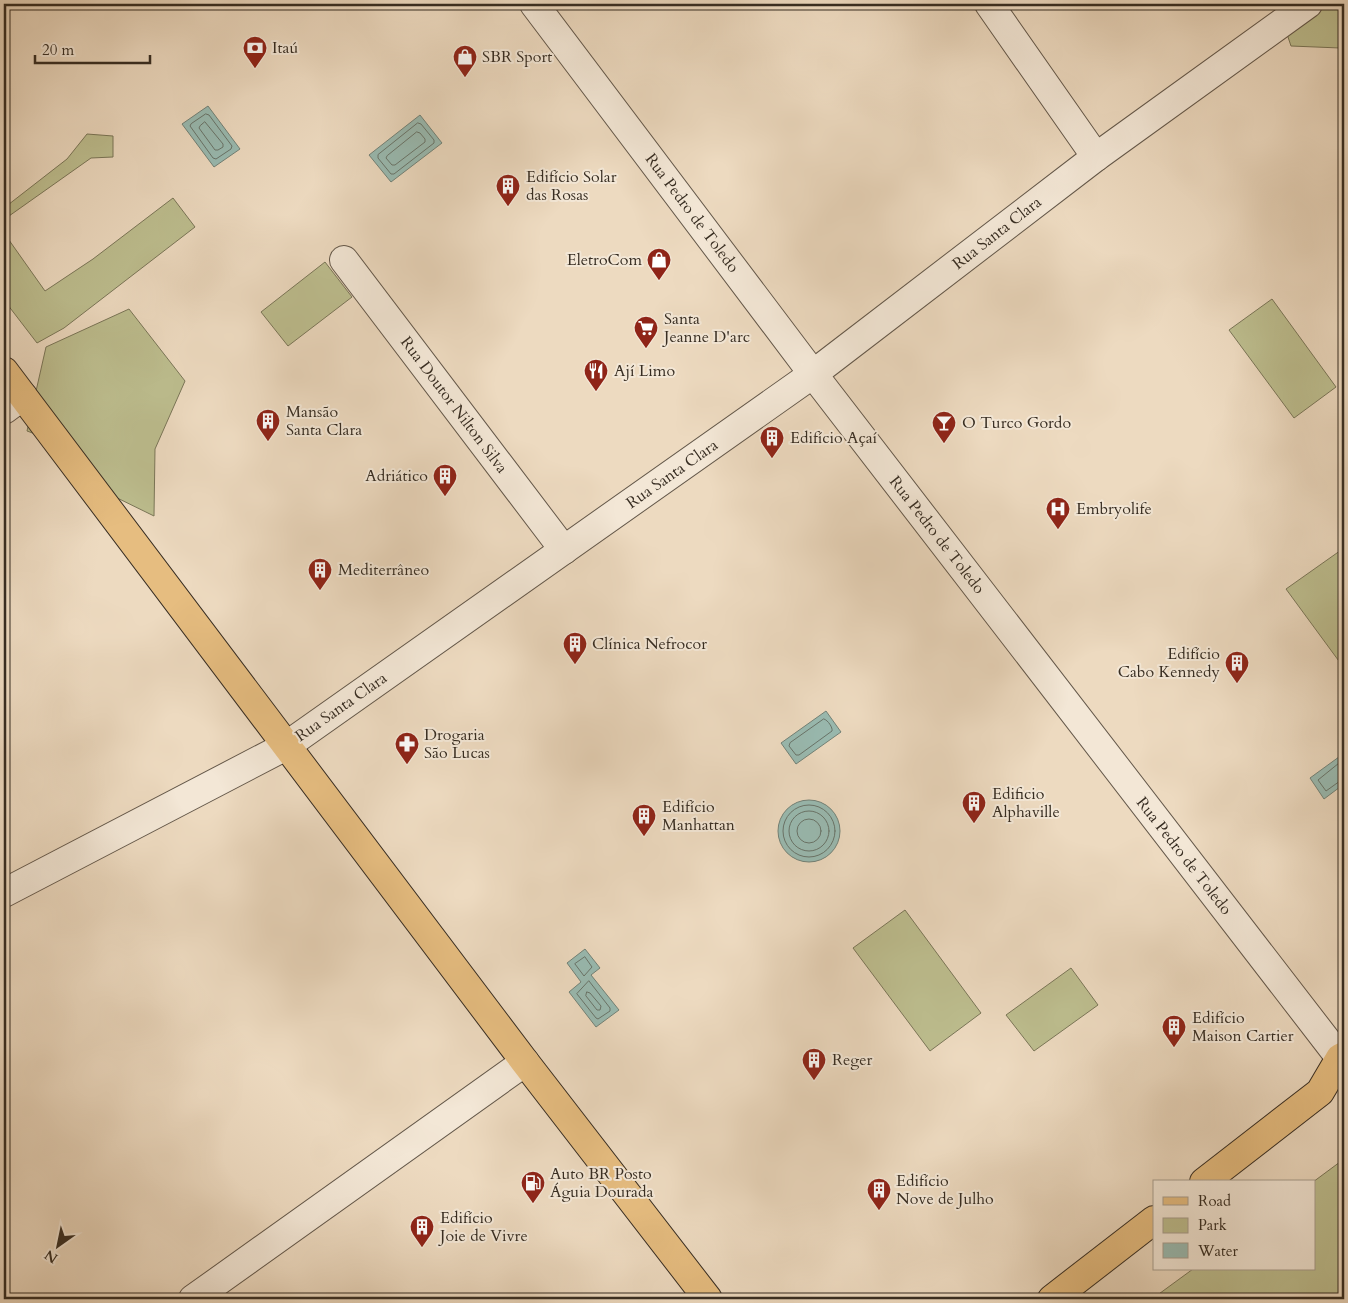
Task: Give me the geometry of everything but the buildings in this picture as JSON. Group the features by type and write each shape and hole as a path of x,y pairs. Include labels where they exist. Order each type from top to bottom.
{"main road":[{"path":"4,371 13,403 286,746 525,1062 708,1299"},
{"path":"1207,1180 1332,1089 1343,1059"},
{"path":"1052,1299 1153,1221"}],"street":[{"name":"Rua Pedro de Toledo","path":"534,4 813,374 1343,1059"},
{"path":"989,4 1096,158"},
{"name":"Rua Santa Clara","path":"4,893 286,746 813,374 1096,158 1308,4"},
{"name":"Rua Doutor Nilton Silva","path":"344,260 564,550"},
{"path":"193,1299 525,1062"}],"green space":[{"path":"1277,4 1344,4 1344,45 1340,48 1291,46"},
{"path":"87,134 113,136 113,157 91,158 9,216 4,225 4,208 67,159"},
{"path":"173,198 195,227 64,328 37,343 4,300 4,233 45,291 93,259"},
{"path":"325,262 352,297 288,346 261,312"},
{"path":"1272,299 1336,387 1294,418 1229,330"},
{"path":"129,309 185,381 155,449 154,516 103,491 71,447 27,431 46,347"},
{"path":"1344,548 1344,668 1286,589"},
{"path":"905,910 981,1013 930,1051 853,948"},
{"path":"1071,968 1098,1005 1034,1051 1006,1015"},
{"path":"1344,1159 1344,1299 1152,1299 1192,1270 1316,1270 1316,1180"}],"water":[{"path":"208,106 240,149 214,167 182,124"},
{"path":"420,115 442,143 391,182 369,155"},
{"path":"826,711 841,732 796,764 781,743"},
{"path":"1343,754 1344,784 1324,799 1310,778"},
{"path":"803,800 815,800 831,809 838,819 840,831 838,843 831,853 815,862 803,862 792,857 783,848 778,837 778,825 783,814 792,805"},
{"path":"585,949 600,968 591,975 619,1010 596,1027 569,992 581,982 567,963"}],"place":[{"name":"Itaú","path":"255,69"},
{"name":"SBR Sport","path":"465,78"},
{"name":"Edifício Solar das Rosas","path":"508,207"},
{"name":"EletroCom","path":"659,281"},
{"name":"Santa Jeanne D'arc","path":"646,349"},
{"name":"Ají Limo","path":"596,392"},
{"name":"Mansão Santa Clara","path":"268,442"},
{"name":"O Turco Gordo","path":"944,444"},
{"name":"Edifício Açaí","path":"772,459"},
{"name":"Adriático","path":"445,497"},
{"name":"Embryolife","path":"1058,530"},
{"name":"Mediterrâneo","path":"320,591"},
{"name":"Clínica Nefrocor","path":"575,665"},
{"name":"Edifício Cabo Kennedy","path":"1237,684"},
{"name":"Drogaria São Lucas","path":"407,765"},
{"name":"Edificio Alphaville","path":"974,824"},
{"name":"Edifício Manhattan","path":"644,837"},
{"name":"Edifício Maison Cartier","path":"1174,1048"},
{"name":"Reger","path":"814,1081"},
{"name":"Auto BR Posto Águia Dourada","path":"533,1204"},
{"name":"Edifício Nove de Julho","path":"879,1211"},
{"name":"Edifício Joie de Vivre","path":"422,1248"}]}
